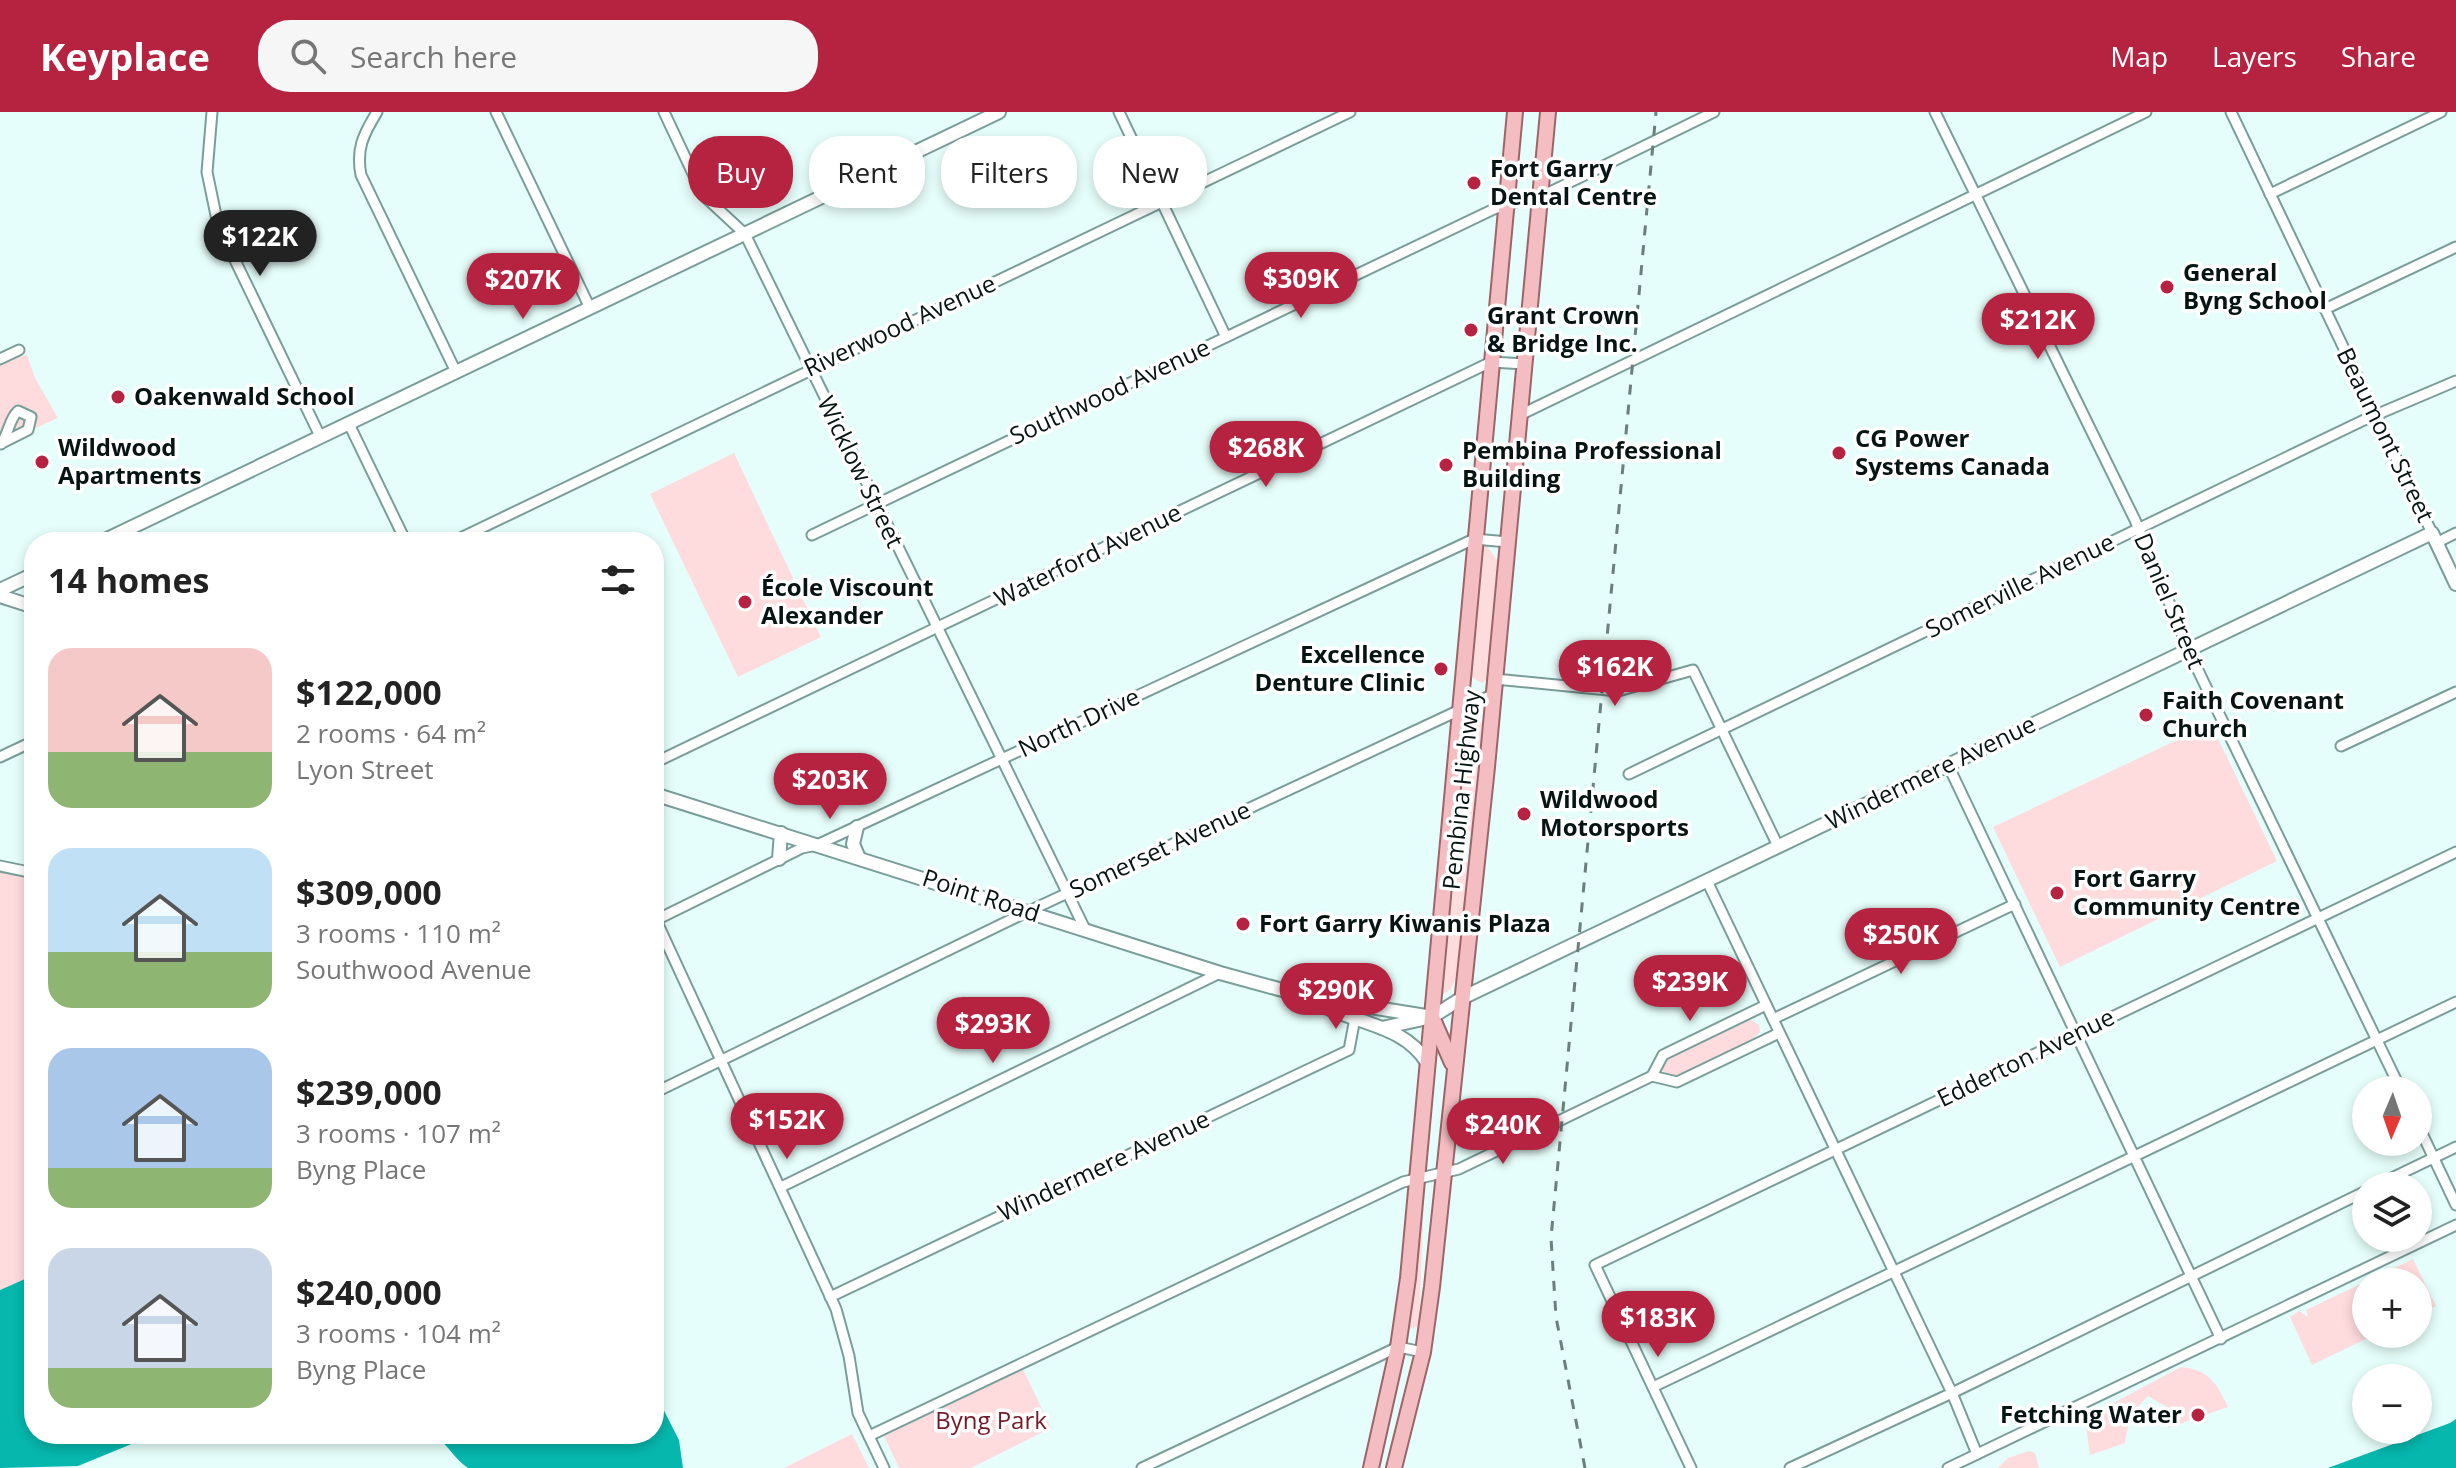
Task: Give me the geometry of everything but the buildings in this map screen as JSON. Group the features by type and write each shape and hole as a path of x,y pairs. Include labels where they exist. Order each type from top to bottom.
{"main road":[{"name":"Pembina Highway","path":"1371,1468 1398,1347 1417,1177 1515,112"},
{"name":"Pembina Highway","path":"1394,1468 1423,1352 1494,687 1548,112"},
{"path":"1432,1017 1453,1067"}],"street":[{"path":"212,112 207,172 218,225 320,436"},
{"path":"377,112 362,136 357,154 361,175 456,372"},
{"path":"496,112 590,308"},
{"path":"122,532 999,112"},
{"path":"1119,112 1130,136"},
{"name":"Riverwood Avenue","path":"1207,180 1350,112"},
{"name":"Southwood Avenue","path":"812,535 1506,204 1540,196 1714,112"},
{"name":"Daniel Street","path":"1935,112 2138,529 2189,649 2394,1076"},
{"path":"1520,415 2146,112"},
{"name":"Beaumont Street","path":"2231,112 2456,584"},
{"path":"2270,194 2441,112"},
{"name":"Wicklow Street","path":"668,113 703,195 745,234 1085,929"},
{"name":"Riverwood Avenue","path":"473,532 1148,208"},
{"path":"1164,208 1226,337"},
{"path":"2325,309 2456,247"},
{"path":"0,359 19,350"},
{"name":"Waterford Avenue","path":"664,761 1491,362 1525,364"},
{"name":"Somerville Avenue","path":"1629,774 2138,529 2456,381"},
{"path":"349,424 401,532"},
{"path":"2434,538 2456,533"},
{"name":"Windermere Avenue","path":"1432,1017 1462,998 2189,649 2434,538"},
{"path":"1474,539 1508,542"},
{"name":"North Drive","path":"664,916 779,859 857,827 1474,539"},
{"path":"0,593 24,580"},
{"path":"0,593 24,603"},
{"path":"1494,687 1618,691 1693,670 1778,846"},
{"name":"Somerset Avenue","path":"664,1088 1458,708 1494,687"},
{"path":"2341,746 2456,692"},
{"path":"0,757 24,746"},
{"path":"1948,765 2221,1339"},
{"name":"Point Road","path":"664,795 1220,973 1308,997 1432,1017"},
{"path":"857,827 853,844 859,858"},
{"path":"779,859 781,833"},
{"name":"Edderton Avenue","path":"1653,1387 1595,1265 2456,852"},
{"path":"0,866 24,871"},
{"path":"1707,881 1952,1393 1977,1454"},
{"path":"1773,1019 2015,904"},
{"path":"664,940 830,1297 849,1356 858,1413 884,1468"},
{"path":"781,1187 1220,973"},
{"name":"Point Road","path":"1308,997 1414,1045 1428,1064"},
{"path":"1691,1468 1653,1387 2456,1002"},
{"path":"869,1436 1328,1216 1417,1177 1443,1175 1652,1076 1663,1055 1766,1005"},
{"path":"1355,1018 1372,1007"},
{"path":"1382,1028 1432,1017"},
{"name":"Windermere Avenue","path":"830,1297 1349,1050 1355,1018"},
{"path":"1652,1076 1677,1082 1779,1033"},
{"path":"2404,1172 2456,1147"},
{"path":"2432,1154 2456,1205"},
{"path":"1790,1468 1952,1393 2352,1198"},
{"path":"1948,1468 2456,1225"},
{"path":"1142,1468 1398,1347 1423,1352"}],"green space":[{"path":"19,350 22,356 27,355 35,378 58,418 0,444 0,359"},
{"path":"734,453 821,637 738,677 650,494"},
{"path":"1486,545 1498,561 1487,679 1482,683 1473,678 1470,671 1482,547"},
{"path":"1471,708 1482,724 1472,831 1462,837 1455,832 1465,713"},
{"path":"2211,724 2277,861 2060,967 1993,827"},
{"path":"1461,856 1469,864 1458,975 1450,990 1442,995 1452,859"},
{"path":"0,866 24,871 24,1279 0,1290"},
{"path":"1749,1019 1759,1025 1760,1032 1754,1038 1675,1076 1662,1071 1665,1058"},
{"path":"1424,1197 1419,1326 1410,1329"},
{"path":"2413,1259 2417,1268 2394,1268"},
{"path":"2352,1288 2352,1346 2312,1365 2290,1317 2299,1311 2308,1317 2306,1310"},
{"path":"2181,1367 2205,1374 2220,1391 2228,1407 2168,1428 2165,1406 2148,1396 2130,1415 2125,1443 2090,1455 2085,1418"},
{"name":"Byng Park","path":"1023,1369 1051,1428 971,1468 899,1468 884,1436"},
{"path":"852,1434 869,1468 784,1468"},
{"path":"2029,1451 2035,1453 2039,1468 1998,1468 2008,1458"}],"water":[{"path":"24,1279 24,1444 132,1444 78,1466 0,1468 0,1290"},
{"path":"664,1411 679,1440 683,1468 468,1468 445,1444 664,1444"},
{"path":"2456,1419 2456,1468 2328,1468 2393,1444 2432,1444 2432,1430"}],"railway":[{"path":"1585,1468 1556,1317 1551,1238 1656,112"}],"place":[{"name":"Fort Garry Dental Centre","path":"1474,183"},
{"name":"General Byng School","path":"2167,287"},
{"name":"Grant Crown & Bridge Inc.","path":"1471,330"},
{"name":"Oakenwald School","path":"118,397"},
{"name":"CG Power Systems Canada","path":"1839,453"},
{"name":"Wildwood Apartments","path":"42,462"},
{"name":"Pembina Professional Building","path":"1446,465"},
{"name":"École Viscount Alexander","path":"745,602"},
{"name":"Excellence Denture Clinic","path":"1441,669"},
{"name":"Faith Covenant Church","path":"2146,715"},
{"name":"Wildwood Motorsports","path":"1524,814"},
{"name":"Fort Garry Community Centre","path":"2057,893"},
{"name":"Fort Garry Kiwanis Plaza","path":"1243,924"},
{"name":"Fetching Water","path":"2198,1415"}]}
